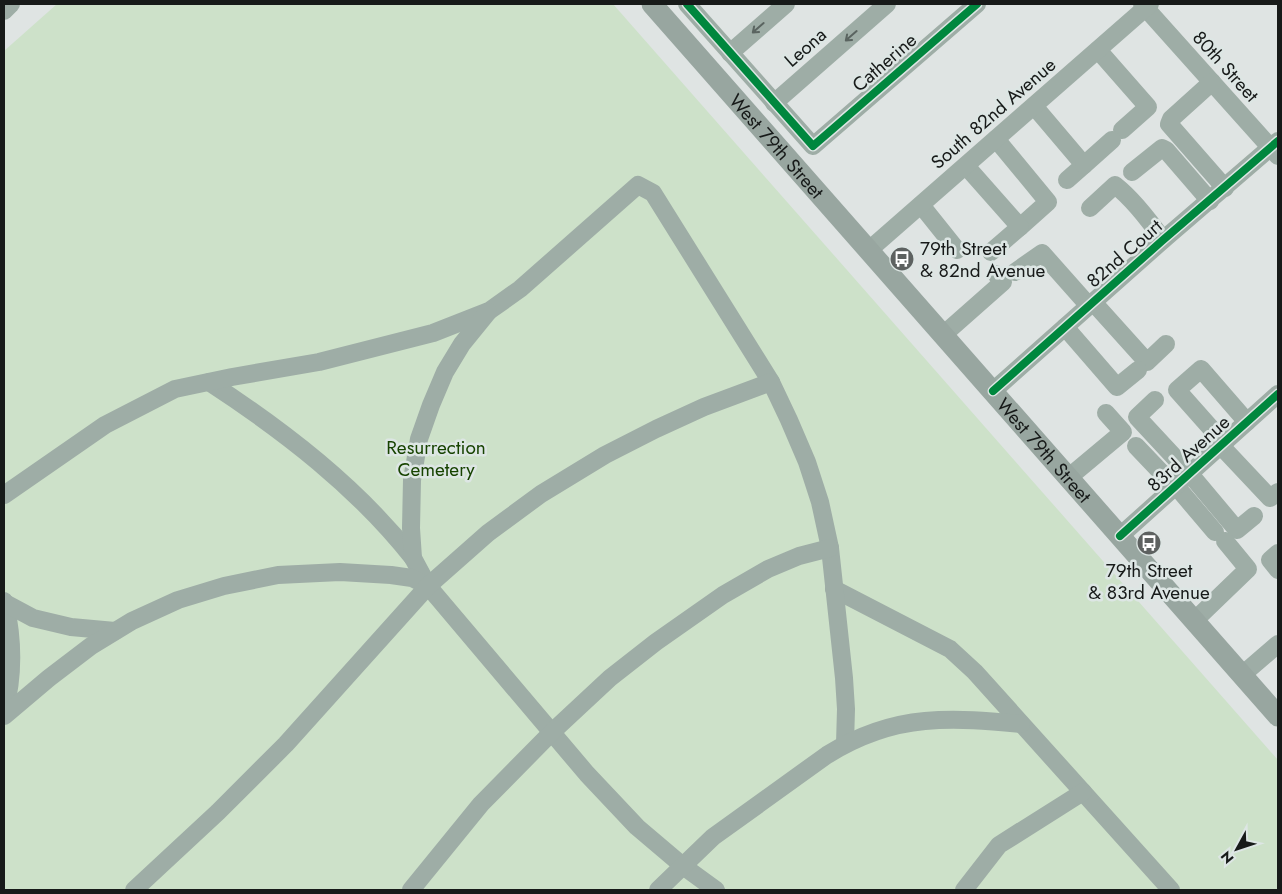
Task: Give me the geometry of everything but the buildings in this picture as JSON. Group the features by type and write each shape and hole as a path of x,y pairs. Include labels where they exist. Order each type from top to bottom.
{"main road":[{"name":"West 79th Street","path":"652,4 1278,716"}],"street":[{"path":"4,10 11,4"},
{"path":"730,53 786,4"},
{"name":"Leona","path":"774,103 887,4"},
{"name":"Catherine","path":"774,103 813,146 977,4"},
{"path":"689,5 774,103"},
{"name":"South 82nd Avenue","path":"869,250 1098,50 1146,5"},
{"name":"80th Street","path":"1146,5 1212,82 1276,149"},
{"path":"1067,180 1148,107 1098,50"},
{"path":"1212,82 1171,119 1168,124 1225,188"},
{"path":"1034,106 1084,164"},
{"path":"991,252 1048,202 996,139"},
{"path":"1132,172 1162,148 1166,150 1210,201"},
{"name":"82nd Court","path":"993,391 1163,240 1225,188 1276,149"},
{"path":"966,166 1020,227"},
{"path":"4,495 105,425 175,389 319,362 433,333 489,311 520,289 638,185 653,193 771,382 808,462 820,502 830,548 846,709 845,744"},
{"path":"1090,208 1115,186 1126,194 1163,240"},
{"path":"921,205 957,250"},
{"path":"1015,272 1042,253 1147,362 1166,344"},
{"path":"943,335 1004,282 996,274"},
{"path":"413,558 411,528 412,480 419,439 445,372 462,344 489,311"},
{"path":"1065,327 1118,387 1138,370"},
{"path":"1247,422 1201,369 1178,390 1222,444 1270,498 1278,492"},
{"path":"209,382 246,407 324,467 393,532 413,558 428,586 587,774 637,827 683,866 716,890"},
{"path":"134,890 218,812 286,744 428,586 488,533 541,494 605,455 704,407 771,382"},
{"name":"83rd Avenue","path":"1120,536 1278,394"},
{"path":"1155,400 1137,417 1190,474 1237,530 1254,516"},
{"path":"1068,478 1123,432 1106,413"},
{"path":"1136,446 1175,486 1248,570 1194,621"},
{"path":"411,890 481,804 552,732 617,672 723,595 768,569 799,556 830,548"},
{"path":"1278,553 1270,560 1278,570"},
{"path":"4,716 49,678 92,646 132,621 178,600 224,586 278,575 340,572 391,575 412,578 428,586"},
{"path":"834,588 950,649 975,672 1171,890"},
{"path":"4,602 33,618 71,627 115,631"},
{"path":"4,602 9,623 12,663 4,712"},
{"path":"1242,675 1276,649"},
{"path":"658,890 713,837 845,744 896,726 924,721 983,720 1022,724"},
{"path":"964,890 999,845 1083,792"}],"green space":[{"name":"Resurrection Cemetery","path":"57,4 613,4 1278,760 1278,890 4,890 4,51"}],"cycle path":[{"path":"687,4 813,146 977,4"},
{"path":"993,391 1278,141"},
{"path":"1120,536 1278,394"}],"place":[{"name":"79th Street & 82nd Avenue","path":"902,259"},
{"name":"79th Street & 83rd Avenue","path":"1149,543"}]}
